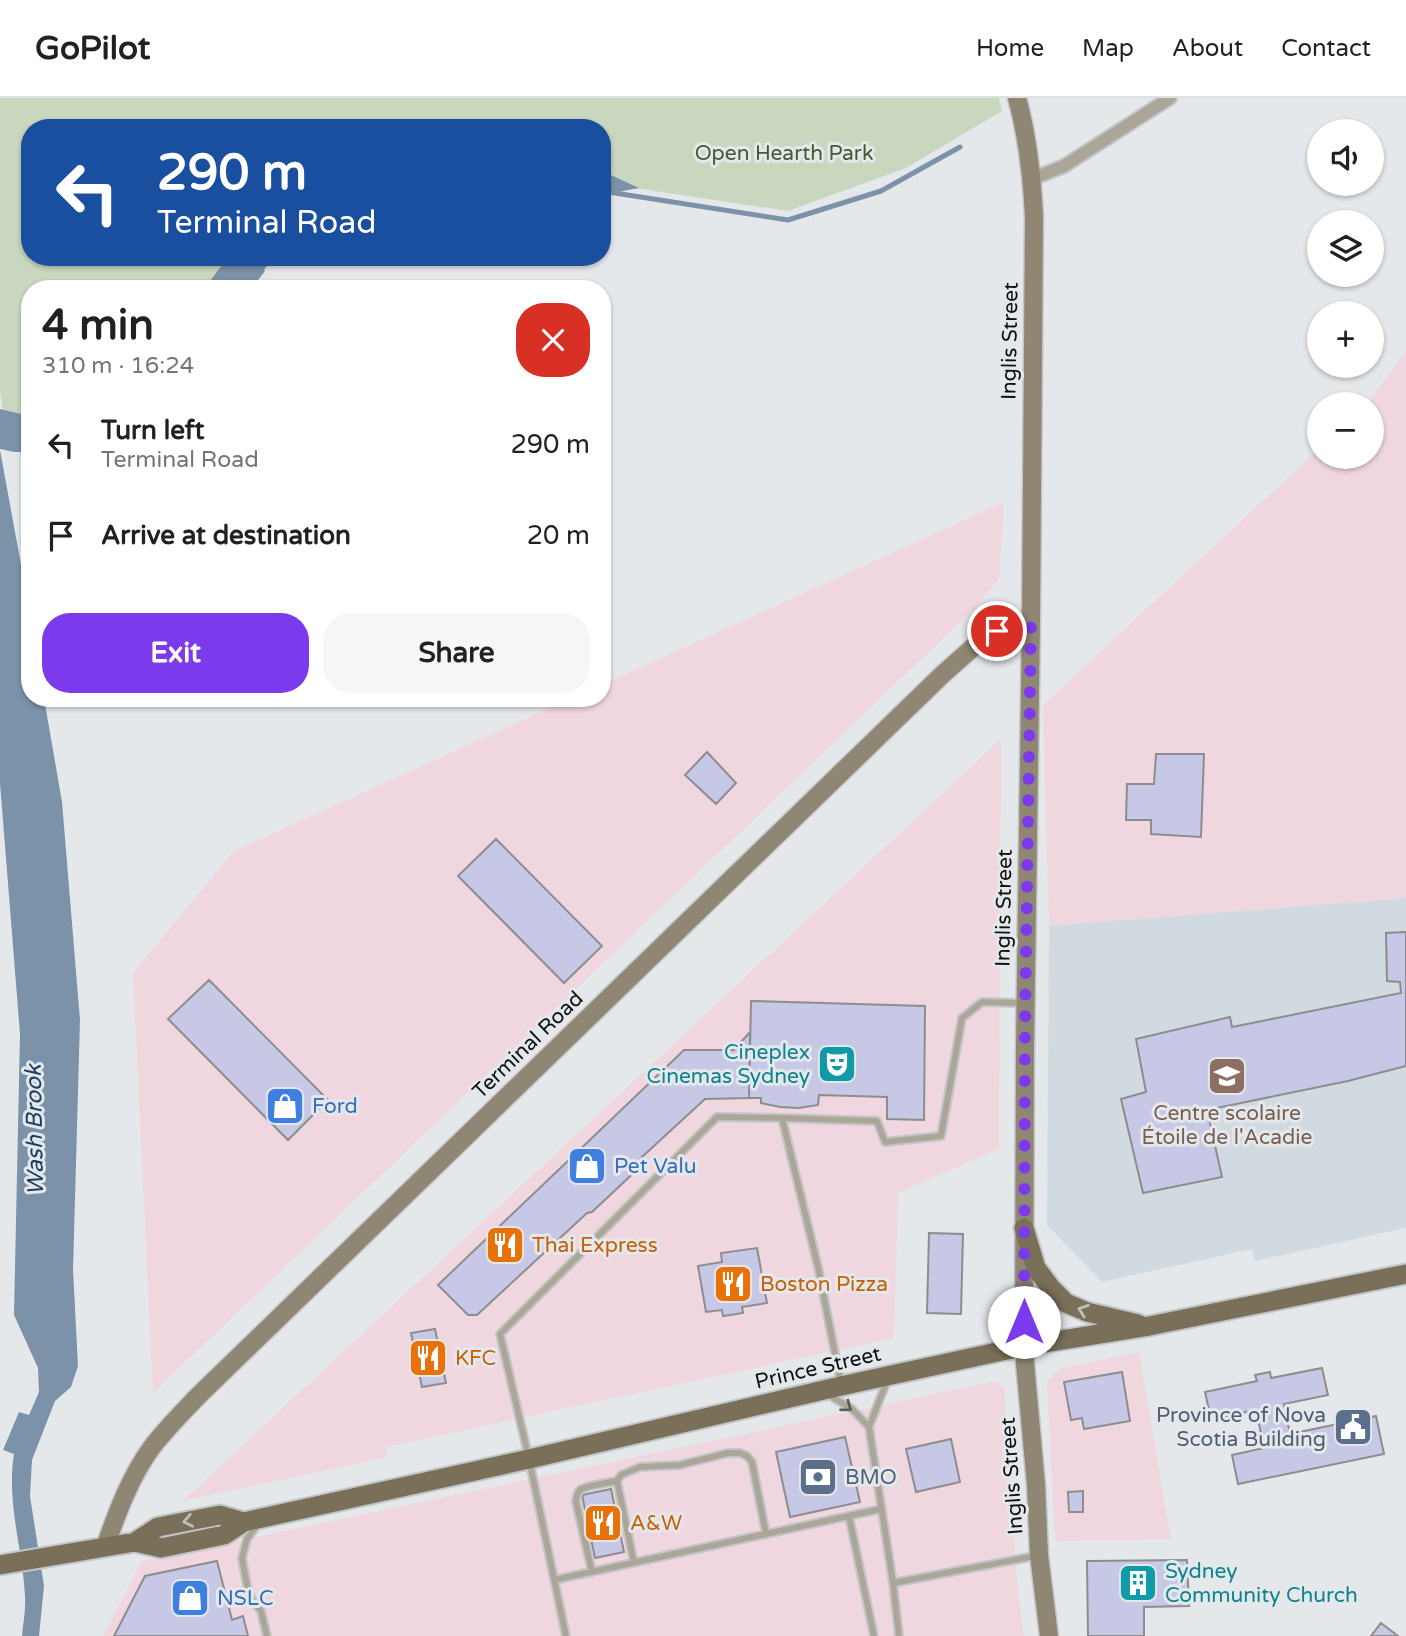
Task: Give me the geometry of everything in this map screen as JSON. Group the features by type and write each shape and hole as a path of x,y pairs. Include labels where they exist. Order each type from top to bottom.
{"main road":[{"path":"1024,1228 1036,1268 1066,1303 1087,1312 1149,1326"},
{"name":"Prince Street","path":"6,1564 135,1542 158,1527 220,1515 244,1522 889,1375 1026,1346 1149,1326 1406,1274"}],"street":[{"name":"Inglis Street","path":"1017,98 1026,130 1034,230 1025,1003 1026,1363 1039,1555 1049,1636"},
{"path":"1032,179 1063,166 1170,98"},
{"name":"Terminal Road","path":"105,1548 120,1507 140,1466 152,1447 197,1397 943,674 978,643 997,631 1031,620"}],"lane":[{"path":"566,1636 500,1334 716,1117 877,1121 885,1142 941,1136 962,1018 982,1002 1025,1003"},
{"path":"782,1118 818,1267 832,1388 869,1427"},
{"path":"889,1375 869,1427 899,1636"},
{"path":"592,1572 576,1497 579,1491 585,1488 617,1481 621,1475 640,1466 680,1465 719,1454 740,1453 747,1456 752,1462 766,1534"},
{"path":"617,1481 634,1563"},
{"path":"554,1580 881,1509"},
{"path":"849,1516 874,1636"},
{"path":"265,1517 247,1539 242,1558 248,1591 261,1611 267,1636"},
{"path":"893,1583 1039,1555"}],"shaded area":[{"path":"1406,350 1406,898 1049,926 1043,705 1307,460 1307,469 1384,469 1384,392 1376,392"},
{"path":"1004,502 999,579 978,605 153,1393 133,973 234,851 552,707 611,707 611,681"},
{"path":"1001,739 999,1149 898,1193 894,1338 386,1447 387,1457 183,1501"},
{"name":"Centre scolaire Étoile de l'Acadie","path":"1406,898 1406,1228 1255,1261 1252,1249 1102,1282 1047,1225 1049,926"},
{"path":"1139,1352 1171,1539 1055,1541 1047,1381 1059,1369"},
{"path":"996,1381 1004,1388 1018,1593 1024,1636 103,1636 142,1561"}],"green space":[{"name":"Open Hearth Park","path":"0,98 999,98 1002,111 906,168 788,211 611,184 611,119 21,119 21,266 268,266 256,280 21,280 21,420 4,416 0,391"}],"water":[{"path":"611,175 639,188 611,193"},
{"path":"221,266 267,266 255,280 211,280"},
{"path":"0,409 21,414 21,452 0,449"},
{"name":"Wash Brook","path":"0,450 21,565 21,707 46,707 62,802 80,1020 73,1270 78,1366 71,1387 55,1401 32,1460 30,1496 44,1586 39,1636 22,1636 25,1597 13,1508 14,1454 3,1450 19,1412 29,1415 39,1392 38,1368 14,1315 20,1034 0,783"}],"building":[{"path":"707,752 736,783 716,804 685,775"},
{"path":"1156,754 1204,754 1201,837 1151,834 1151,820 1126,820 1127,784 1154,784"},
{"path":"496,839 602,946 564,983 458,876"},
{"name":"Centre scolaire Étoile de l'Acadie","path":"1406,932 1406,1066 1348,1081 1207,1110 1222,1177 1143,1193 1121,1099 1146,1092 1136,1039 1230,1017 1232,1027 1401,993 1400,982 1387,981 1386,933"},
{"path":"209,980 328,1100 288,1140 168,1019"},
{"name":"Cineplex Cinemas Sydney","path":"751,1001 925,1006 924,1120 887,1119 887,1097 819,1095 818,1105 799,1108 780,1107 761,1103 761,1098 749,1098"},
{"path":"750,1032 749,1098 705,1099 642,1157 642,1165 477,1315 468,1315 438,1285 684,1050 734,1050"},
{"path":"929,1233 963,1234 961,1314 927,1313"},
{"name":"Boston Pizza","path":"757,1248 767,1303 742,1307 743,1313 723,1316 722,1310 706,1312 698,1266 722,1262 721,1253"},
{"name":"KFC","path":"435,1329 446,1383 422,1387 411,1333"},
{"name":"Province of Nova Scotia Building","path":"1322,1368 1328,1395 1284,1404 1290,1434 1376,1416 1384,1454 1238,1484 1232,1455 1264,1448 1256,1410 1211,1419 1205,1392 1257,1381 1255,1375 1270,1372 1271,1378"},
{"path":"1122,1372 1130,1421 1084,1429 1082,1418 1071,1420 1064,1382"},
{"name":"BMO","path":"845,1437 860,1502 790,1517 776,1452"},
{"path":"951,1439 960,1482 916,1492 906,1449"},
{"name":"A&W","path":"611,1489 624,1552 595,1558 582,1495"},
{"path":"1083,1491 1083,1512 1069,1512 1068,1492"},
{"name":"Sydney Community Church","path":"1187,1560 1189,1606 1144,1607 1144,1636 1088,1636 1087,1561"},
{"path":"217,1561 232,1620 243,1616 248,1636 114,1636 145,1576"},
{"path":"1381,1623 1398,1636 1371,1636"}],"waterway":[{"path":"611,192 788,220 881,191 960,147"},
{"path":"255,280 262,271"}],"place":[{"name":"Cineplex Cinemas Sydney","path":"837,1064"},
{"name":"Centre scolaire Étoile de l'Acadie","path":"1227,1076"},
{"name":"Ford","path":"285,1106"},
{"name":"Pet Valu","path":"587,1166"},
{"name":"Thai Express","path":"505,1245"},
{"name":"Boston Pizza","path":"733,1284"},
{"name":"KFC","path":"428,1358"},
{"name":"Province of Nova Scotia Building","path":"1353,1427"},
{"name":"BMO","path":"818,1477"},
{"name":"A&W","path":"603,1523"},
{"name":"Sydney Community Church","path":"1138,1583"},
{"name":"NSLC","path":"190,1598"}],"route":[{"path":"997,631 1031,620 1024,1322"}]}
